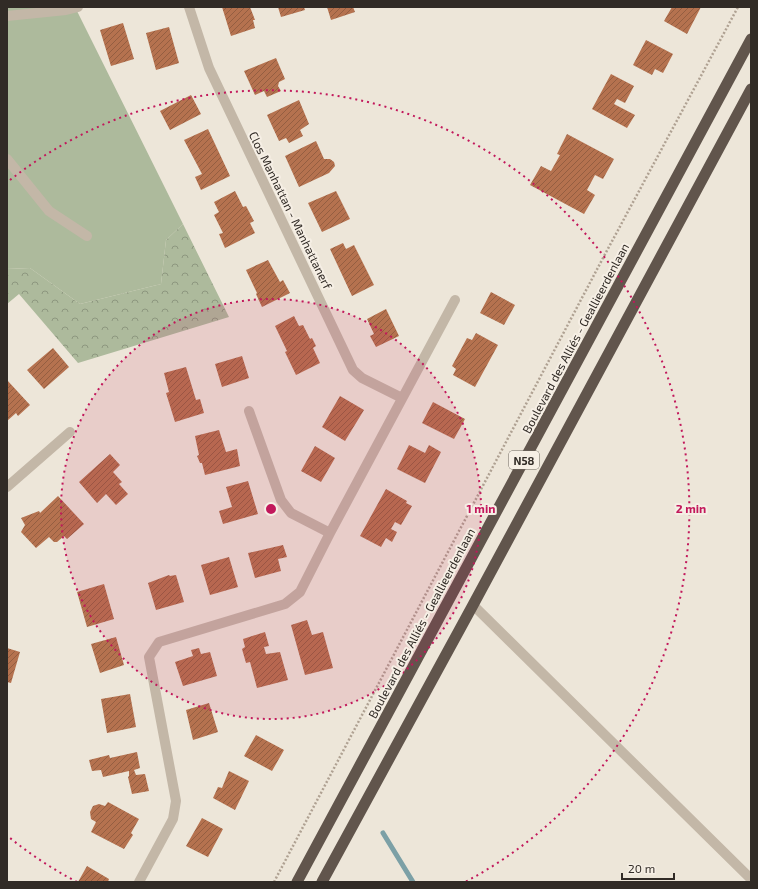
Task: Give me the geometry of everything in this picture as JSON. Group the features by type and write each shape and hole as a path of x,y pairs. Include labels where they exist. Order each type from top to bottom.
{"highway":[{"name":"Boulevard des Alliés - Geallieerdenlaan","path":"296,882 751,39"},
{"name":"N58","path":"322,882 751,89"}],"street":[{"path":"7,16 66,10 78,7"},
{"name":"Clos Manhattan - Manhattanerf","path":"189,7 209,68 353,370 362,378 402,398"},
{"path":"7,159 49,210 87,236"},
{"path":"139,882 173,819 176,800 149,657 159,642 285,604 300,592 455,300"},
{"path":"249,411 281,500 291,513 330,533"},
{"path":"7,487 70,432"},
{"path":"473,605 751,879"}],"path":[{"path":"274,882 603,258 738,7"}],"green space":[{"path":"7,7 75,7 183,224 166,240 161,284 80,304 30,268 7,269"},
{"path":"183,224 229,317 78,363 19,294 7,304 7,269 30,268 80,304 161,284 166,240"}],"building":[{"path":"222,7 250,7 255,20 253,20 255,28 231,36"},
{"path":"278,7 304,7 305,10 281,17"},
{"path":"327,7 353,7 355,12 331,20"},
{"path":"672,7 701,7 687,34 664,21"},
{"path":"123,23 134,59 111,66 100,30"},
{"path":"169,27 179,63 156,70 146,33"},
{"path":"646,40 673,54 663,73 655,69 652,75 633,65"},
{"path":"276,58 285,79 279,82 278,86 281,91 267,97 264,91 255,95 244,71"},
{"path":"611,74 634,86 625,103 617,99 614,104 635,115 627,128 592,109"},
{"path":"191,95 201,114 170,130 160,111"},
{"path":"299,100 309,124 300,130 303,136 289,143 286,138 279,141 267,115"},
{"path":"208,129 230,176 201,190 195,177 202,174 184,140"},
{"path":"567,134 614,159 603,179 595,175 587,190 595,195 584,214 530,185 541,166 551,171 560,155 557,154"},
{"path":"316,141 324,159 330,159 334,162 335,166 329,173 299,187 285,156"},
{"path":"235,191 243,207 246,206 254,221 250,223 255,233 225,248 219,234 223,233 214,215 219,212 214,202"},
{"path":"336,191 350,219 322,232 308,203"},
{"path":"343,243 346,249 354,245 374,285 352,296 330,249"},
{"path":"268,260 280,282 283,280 290,293 262,307 246,270"},
{"path":"491,292 515,305 504,325 480,313"},
{"path":"386,309 399,336 376,347 370,336 374,334 367,319"},
{"path":"294,316 299,326 303,325 310,339 312,338 316,346 313,348 320,363 296,375 275,326"},
{"path":"476,333 498,345 475,387 453,375 456,369 452,366 467,338 472,340"},
{"path":"53,348 69,367 44,389 27,370"},
{"path":"242,356 249,378 222,387 215,364"},
{"path":"186,367 196,400 200,399 204,413 175,422 166,393 169,392 164,373"},
{"path":"7,380 30,405 18,416 16,413 7,421"},
{"path":"340,396 364,410 345,441 322,427"},
{"path":"433,402 465,419 454,439 422,423"},
{"path":"219,430 226,452 237,449 240,466 205,475 202,463 200,463 197,456 199,455 195,436"},
{"path":"409,445 425,453 429,445 441,452 425,483 397,469"},
{"path":"315,446 335,458 321,482 301,471"},
{"path":"110,454 120,465 113,472 122,482 119,484 128,494 116,505 106,494 97,503 79,482"},
{"path":"248,481 258,514 223,524 219,511 232,507 226,487"},
{"path":"386,489 407,501 406,503 412,506 401,525 395,522 391,529 397,532 392,542 386,538 381,547 360,536"},
{"path":"58,496 84,524 67,539 64,536 57,542 54,542 49,537 36,548 21,532 25,525 21,518 39,511 40,513"},
{"path":"283,545 287,557 278,559 281,571 255,578 248,553"},
{"path":"229,557 238,587 210,595 201,565"},
{"path":"169,575 176,575 184,602 156,610 148,583"},
{"path":"104,584 114,619 87,627 77,592"},
{"path":"307,620 312,635 323,632 333,668 305,675 291,625"},
{"path":"265,632 269,646 264,647 266,654 280,652 288,680 257,688 250,662 246,663 242,649 245,647 243,639"},
{"path":"116,637 124,665 100,673 91,644"},
{"path":"7,648 20,652 11,683 7,682"},
{"path":"199,648 201,654 210,652 217,676 183,686 175,662 193,656 191,650"},
{"path":"130,694 136,727 107,733 101,699"},
{"path":"209,703 218,732 193,740 186,710"},
{"path":"256,735 284,750 272,771 244,756"},
{"path":"137,752 140,768 134,770 136,775 145,774 149,791 132,794 128,777 129,771 103,777 101,770 92,771 89,760 109,755 110,758"},
{"path":"229,771 249,781 235,810 213,798 218,787 222,788"},
{"path":"108,802 139,819 131,833 133,835 124,849 91,832 96,822 91,819 90,812 93,806 99,804 105,806"},
{"path":"202,818 223,829 208,857 186,846"},
{"path":"87,866 109,879 108,882 78,882"}],"waterway":[{"path":"383,833 413,882"}]}
